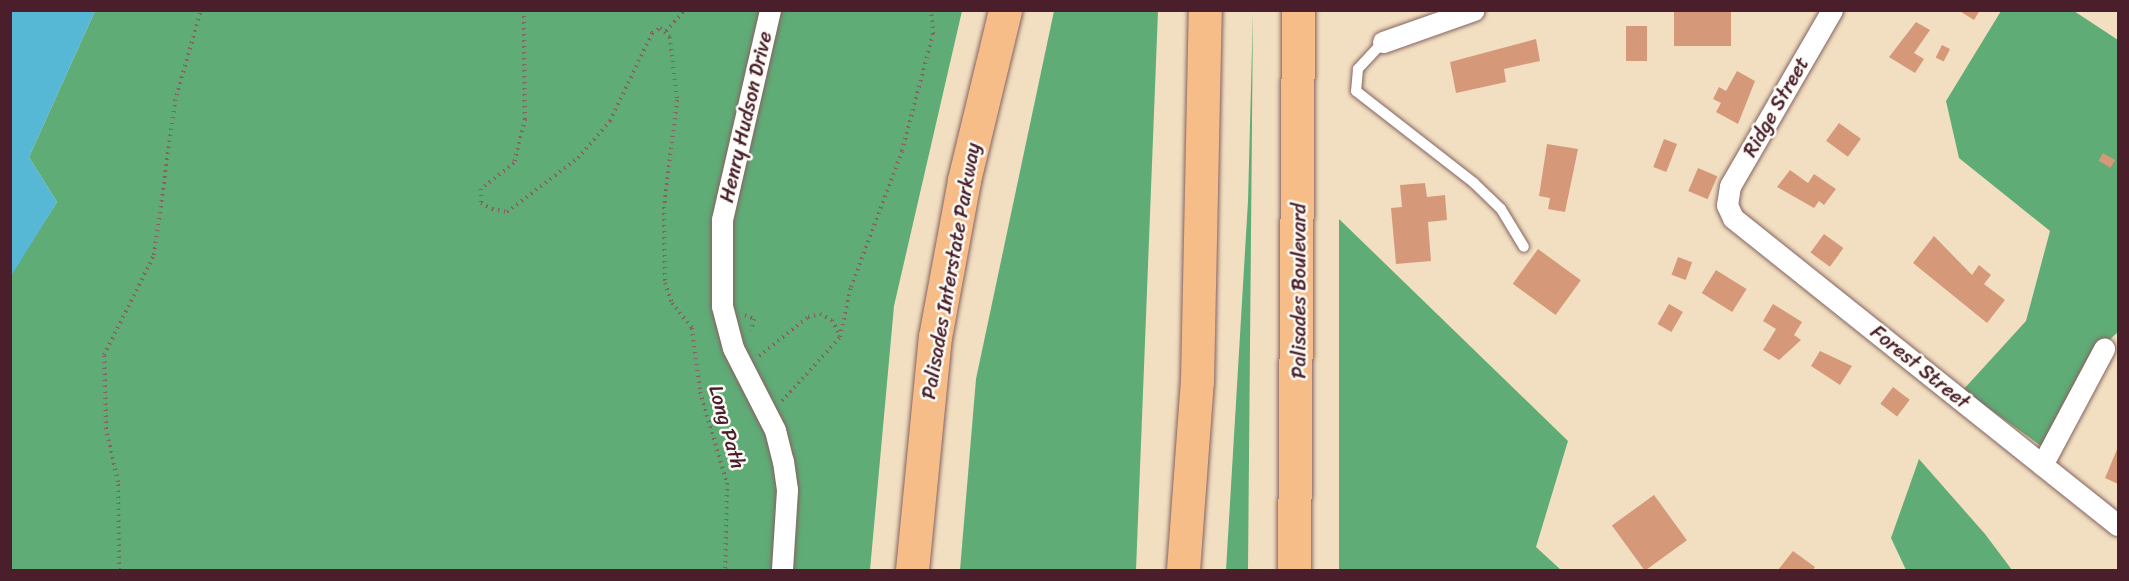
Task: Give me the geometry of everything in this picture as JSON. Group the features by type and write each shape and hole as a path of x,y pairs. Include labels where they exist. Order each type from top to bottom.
{"main road":[{"name":"Palisades Interstate Parkway","path":"912,570 935,338 964,180 1005,10"},
{"path":"1183,570 1197,381 1205,10"},
{"name":"Palisades Boulevard","path":"1294,570 1298,10"}],"street":[{"name":"Henry Hudson Drive","path":"770,10 733,163 722,263 722,306 733,348 767,414 787,490 782,570"},
{"path":"1383,42 1474,10"},
{"name":"Ridge Street","path":"1727,205 1730,186 1832,10"},
{"name":"Forest Street","path":"1727,205 1733,218 2118,525"},
{"path":"2042,465 2104,349"}],"lane":[{"path":"1383,42 1358,69 1356,91 1474,183 1502,209 1524,247"}],"path":[{"path":"118,570 118,482 106,429 104,355 154,255 175,101 201,10"},
{"path":"524,10 525,120 514,163 481,189 481,203 507,212 578,158 610,121 652,33 666,31 685,10"},
{"path":"767,414 840,337 851,287 903,151 933,34 931,10"},
{"name":"Long Path","path":"666,31 676,54 677,100 664,207 665,283 672,303 692,328 700,392 728,483 725,570"},
{"path":"753,352 766,353 808,317 820,314 832,320 840,337"},
{"path":"744,315 754,319 750,338"}],"green space":[{"path":"95,11 962,11 894,306 870,570 11,570 10,276 57,202 29,157"},
{"path":"1054,11 1158,11 1136,570 960,570 976,379"},
{"path":"1253,11 1248,570 1226,570 1248,201"},
{"path":"2001,11 2074,11 2118,40 2118,332 2097,351 2044,448 1963,390 2026,321 2050,231 1959,158 1946,101"},
{"path":"1339,219 1568,441 1536,547 1561,570 1339,570"},
{"path":"1919,459 1985,534 2012,570 1906,570 1891,538"}],"water":[{"path":"11,10 95,11 29,157 57,202 11,276"}],"building":[{"path":"1674,10 1731,10 1731,46 1674,46"},
{"path":"1958,10 1980,10 1974,20"},
{"path":"1916,22 1930,30 1914,53 1924,59 1915,73 1889,57"},
{"path":"1626,26 1647,26 1647,61 1626,61"},
{"path":"1536,39 1540,61 1504,69 1506,82 1456,93 1450,62"},
{"path":"1942,45 1950,49 1944,62 1936,57"},
{"path":"1737,71 1755,81 1738,124 1716,112 1721,103 1713,99 1719,87 1726,91"},
{"path":"1839,123 1861,139 1848,157 1826,141"},
{"path":"1664,139 1677,144 1666,172 1653,167"},
{"path":"1547,144 1578,149 1565,212 1548,209 1550,198 1539,196"},
{"path":"2103,153 2115,160 2111,168 2098,161"},
{"path":"1698,168 1717,176 1708,199 1688,191"},
{"path":"1790,170 1808,183 1814,174 1836,189 1824,205 1819,201 1814,208 1777,187"},
{"path":"1425,183 1427,197 1445,195 1447,220 1428,222 1431,261 1396,264 1391,208 1402,207 1400,185"},
{"path":"1824,234 1843,248 1830,267 1810,253"},
{"path":"1934,236 1972,275 1979,265 1991,275 1984,284 2005,300 1987,323 1913,263"},
{"path":"1538,249 1581,280 1556,315 1513,284"},
{"path":"1678,257 1692,262 1686,280 1672,275"},
{"path":"1716,270 1747,289 1732,312 1702,293"},
{"path":"1669,304 1683,312 1671,332 1658,324"},
{"path":"1773,304 1802,322 1794,335 1801,340 1779,360 1763,350 1776,329 1763,321"},
{"path":"1820,351 1852,366 1840,385 1811,366"},
{"path":"1893,387 1910,400 1897,416 1880,404"},
{"path":"2118,447 2118,484 2105,478"},
{"path":"1654,495 1687,540 1644,570 1612,526"},
{"path":"1793,551 1815,567 1813,570 1778,570"}]}
